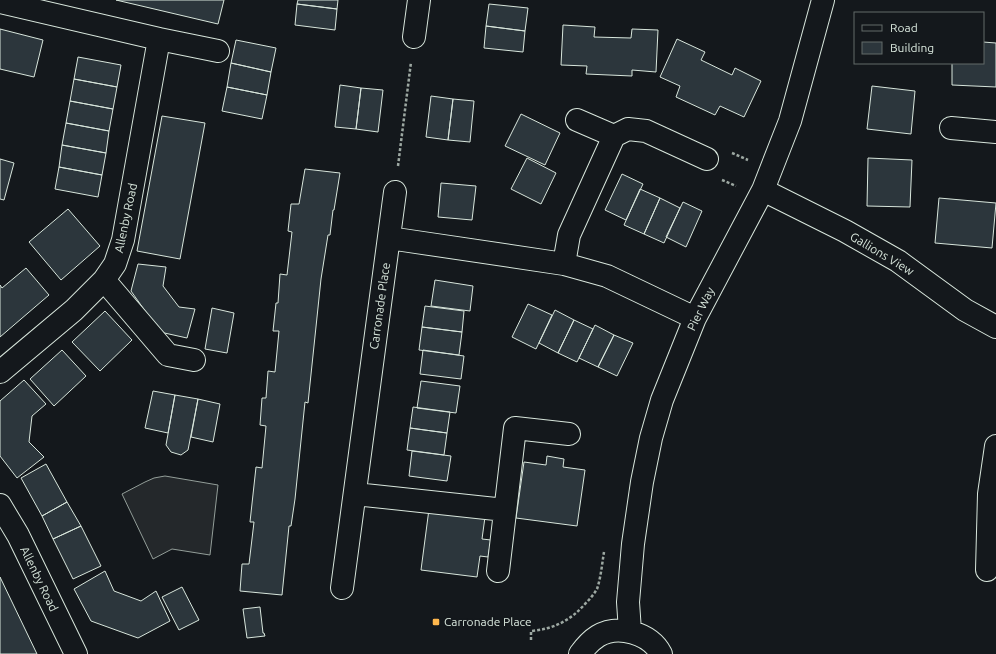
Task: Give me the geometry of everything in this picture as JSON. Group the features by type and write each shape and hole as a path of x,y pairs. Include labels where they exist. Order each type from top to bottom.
{"street":[{"path":"414,37 419,0"},
{"name":"Pier Way","path":"630,631 628,602 633,544 647,460 662,400 695,318 763,190 790,121 823,0"},
{"path":"0,2 159,39 218,51"},
{"name":"Allenby Road","path":"0,372 74,310 104,280 115,264 123,240 159,39"},
{"path":"577,120 614,136"},
{"path":"951,128 996,132"},
{"path":"564,264 569,234 614,136 628,129 646,131 706,159"},
{"name":"Gallions View","path":"763,190 845,231 898,261 965,310 996,327"},
{"name":"Carronade Place","path":"342,588 395,192"},
{"path":"389,238 564,264 607,276 695,318"},
{"path":"104,280 168,355 194,360"},
{"path":"498,571 515,428 569,434"},
{"path":"987,570 990,494 996,446"},
{"path":"355,494 505,510"},
{"name":"Allenby Road","path":"2,514 76,654"},
{"path":"580,654 586,645 599,636 614,631 630,631 646,638 658,649 661,654"}],"path":[{"path":"395,192 414,37"},
{"path":"745,167 750,154"},
{"path":"736,187 739,180"},
{"path":"531,640 531,631 557,626 568,620 579,611 593,595 597,588 599,579"},
{"path":"597,588 604,592"}],"shaded area":[{"path":"165,476 218,485 210,555 172,549 153,559 122,494 154,478"}],"building":[{"path":"116,0 224,0 218,24"},
{"path":"298,0 338,0 337,9 297,4"},
{"path":"297,4 337,9 335,30 295,25"},
{"path":"489,4 528,8 525,31 486,26"},
{"path":"563,25 595,27 594,37 631,38 632,29 658,30 656,72 632,70 632,76 586,74 587,66 561,65"},
{"path":"486,26 525,31 523,52 484,48"},
{"path":"0,29 43,40 34,77 0,69"},
{"path":"677,39 705,52 701,60 732,75 735,68 761,81 744,117 720,106 715,115 676,97 680,86 660,77"},
{"path":"236,40 276,48 271,72 231,63"},
{"path":"984,42 996,43 996,87 952,85 952,64 984,64"},
{"path":"78,57 121,65 117,87 74,79"},
{"path":"231,63 271,72 267,95 227,87"},
{"path":"74,79 117,87 113,109 70,101"},
{"path":"340,85 361,88 356,129 335,127"},
{"path":"872,86 915,91 911,134 867,129"},
{"path":"227,87 267,95 262,119 222,111"},
{"path":"361,88 383,90 378,132 356,129"},
{"path":"431,96 453,99 448,140 426,137"},
{"path":"453,99 474,101 470,142 448,140"},
{"path":"70,101 113,109 109,131 66,123"},
{"path":"521,114 560,133 545,165 505,146"},
{"path":"162,116 205,123 180,259 137,251"},
{"path":"66,123 109,131 106,153 62,145"},
{"path":"62,145 106,153 102,175 59,167"},
{"path":"527,158 556,173 541,204 511,189"},
{"path":"868,158 912,160 910,207 867,206"},
{"path":"0,159 14,163 4,200 0,199"},
{"path":"59,167 102,175 98,197 55,189"},
{"path":"305,169 340,173 321,279 308,403 305,402 295,499 291,526 289,526 282,595 240,591 242,564 249,564 254,522 250,522 256,467 262,468 266,426 260,425 262,398 266,398 268,371 275,372 279,331 273,331 276,303 278,303 280,274 287,275 292,232 288,231 291,204 299,204"},
{"path":"622,174 643,184 626,220 605,210"},
{"path":"441,183 476,186 472,220 438,217"},
{"path":"640,189 660,198 644,234 624,225"},
{"path":"660,198 680,208 664,243 644,234"},
{"path":"939,198 996,203 992,248 935,243"},
{"path":"683,202 702,211 686,247 666,237"},
{"path":"68,209 100,246 61,280 29,242"},
{"path":"138,264 166,267 163,286 179,307 195,309 187,338 160,332 131,291"},
{"path":"26,268 49,295 0,337 0,285 2,288"},
{"path":"435,280 473,286 470,311 431,306"},
{"path":"528,304 552,315 536,349 512,337"},
{"path":"425,306 464,311 462,332 422,327"},
{"path":"212,308 234,313 227,353 205,349"},
{"path":"555,310 574,320 558,353 539,343"},
{"path":"105,311 132,340 100,371 72,342"},
{"path":"574,320 593,329 577,362 558,353"},
{"path":"595,325 614,335 598,367 579,358"},
{"path":"422,327 462,332 459,355 419,350"},
{"path":"614,335 633,343 617,376 598,367"},
{"path":"62,350 86,376 54,406 30,379"},
{"path":"423,350 464,356 461,379 420,374"},
{"path":"24,380 46,404 32,416 29,442 44,457 17,478 0,456 0,401"},
{"path":"421,381 460,386 456,413 417,408"},
{"path":"153,391 175,395 168,433 145,428"},
{"path":"175,395 198,399 188,450 181,455 171,452 166,445"},
{"path":"198,399 220,404 213,442 191,437"},
{"path":"413,407 450,412 447,433 410,428"},
{"path":"410,428 447,433 444,455 407,450"},
{"path":"412,451 451,456 447,481 409,476"},
{"path":"547,456 564,459 563,467 585,470 577,526 516,518 524,462 546,465"},
{"path":"46,464 67,502 42,516 21,478"},
{"path":"67,502 81,526 53,539 42,516"},
{"path":"429,509 485,517 482,539 491,540 488,557 480,556 477,577 421,570"},
{"path":"81,526 101,566 73,579 53,539"},
{"path":"105,571 114,591 141,601 156,591 170,621 138,638 91,621 74,589"},
{"path":"0,577 37,654 0,654"},
{"path":"182,587 199,620 179,630 162,597"},
{"path":"260,607 263,633 265,636 247,638 243,609"}],"place":[{"name":"Carronade Place","path":"436,622"}]}
